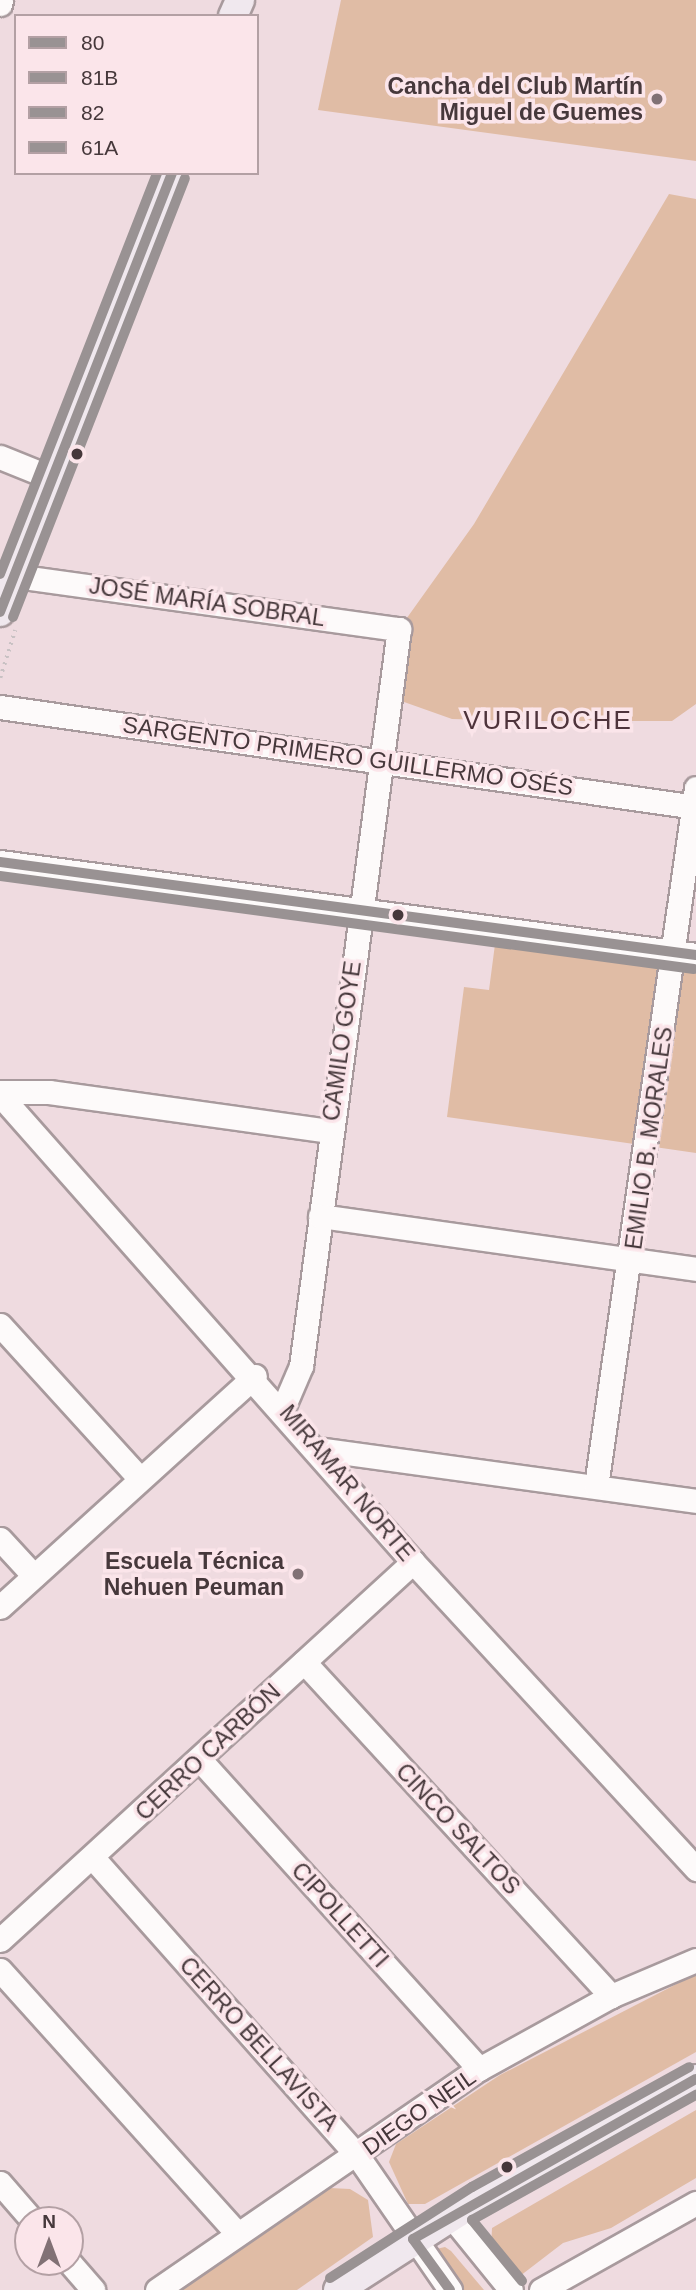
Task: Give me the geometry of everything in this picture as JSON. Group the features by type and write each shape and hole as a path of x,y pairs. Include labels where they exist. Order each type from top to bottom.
{"main road":[{"path":"0,612 171,175"},
{"path":"338,2290 451,2216 696,2079"}],"street":[{"path":"0,457 52,478"},
{"name":"JOSÉ MARÍA SOBRAL","path":"15,576 399,629"},
{"name":"CAMILO GOYE","path":"284,1408 301,1366 330,1131 399,629"},
{"name":"SARGENTO PRIMERO GUILLERMO OSÉS","path":"0,707 382,761 695,800"},
{"name":"EMILIO B. MORALES","path":"596,1486 632,1260 695,800"},
{"path":"0,862 696,955"},
{"path":"0,1094 49,1092 330,1131"},
{"name":"MIRAMAR NORTE","path":"0,1094 284,1408 413,1562 696,1869"},
{"path":"320,1216 696,1269"},
{"path":"0,1325 140,1479"},
{"path":"0,1607 255,1376"},
{"path":"317,1449 696,1501"},
{"path":"0,1539 34,1576"},
{"name":"CERRO CARBÓN","path":"0,1940 201,1761 413,1562"},
{"name":"CINCO SALTOS","path":"304,1662 611,1996"},
{"name":"CIPOLLETTI","path":"201,1761 479,2069"},
{"name":"CERRO BELLAVISTA","path":"93,1858 357,2155 450,2290"},
{"name":"DIEGO NEIL","path":"157,2290 479,2069 611,1996 696,1960"},
{"path":"0,1970 238,2234"},
{"path":"0,2183 20,2206"},
{"path":"541,2290 696,2203"},
{"path":"451,2216 511,2290"},
{"path":"81,2276 93,2290"}],"shaded area":[{"path":"341,0 696,0 696,161 318,110"},
{"path":"669,194 696,199 696,704 672,721 523,721 452,719 390,697 399,629 474,524"},
{"path":"497,929 696,955 696,1153 447,1117 464,987 489,990"},
{"path":"696,1974 696,2052 425,2204 408,2204 389,2162 396,2144 500,2075"},
{"path":"696,2110 696,2178 611,2228 563,2243 520,2276 508,2273 491,2248 492,2228"},
{"path":"330,2188 350,2189 368,2200 373,2237 297,2290 182,2290"},
{"path":"445,2247 484,2290 464,2290 437,2257 436,2249"}],"transit line":[{"name":"82","path":"0,574 156,175"},
{"name":"80","path":"0,612 171,175"},
{"name":"81B","path":"13,617 185,178"},
{"name":"80","path":"0,862 696,955"},
{"name":"81B","path":"0,876 694,969"},
{"name":"61A","path":"330,2278 472,2187 689,2067"},
{"name":"80","path":"450,2290 413,2239 696,2079"},
{"name":"81B","path":"522,2281 472,2220 696,2095"}],"place":[{"name":"Cancha del Club Martín Miguel de Guemes","path":"657,99"},
{"name":"Escuela Técnica Nehuen Peuman","path":"298,1574"}],"district":[{"name":"VURILOCHE","path":"548,721"}]}
